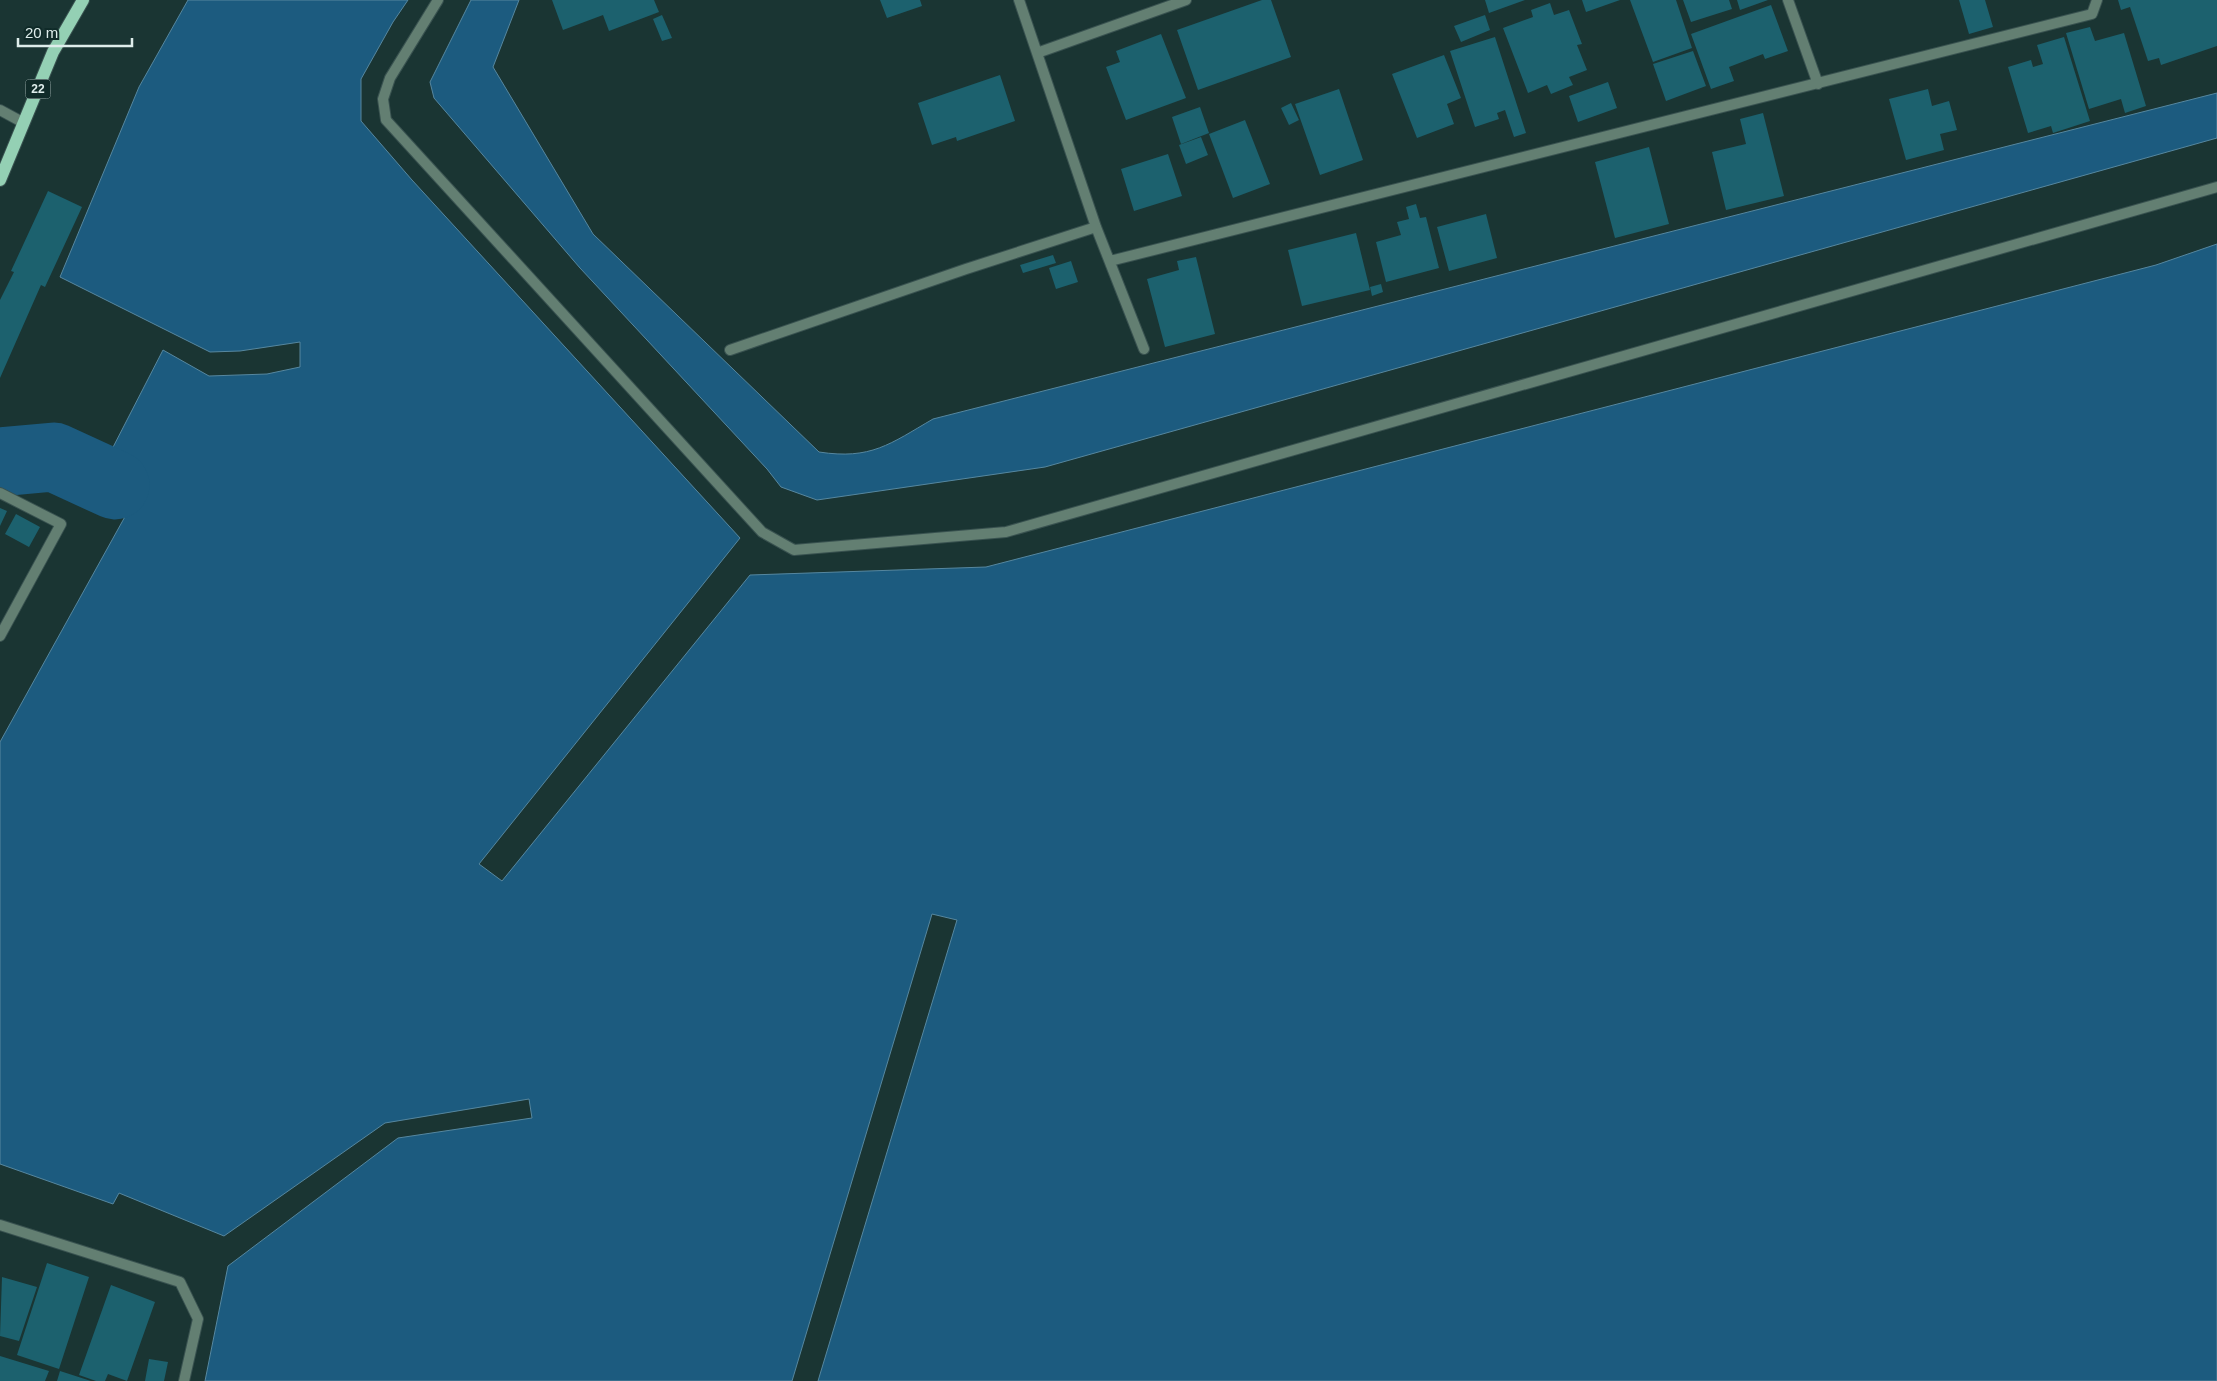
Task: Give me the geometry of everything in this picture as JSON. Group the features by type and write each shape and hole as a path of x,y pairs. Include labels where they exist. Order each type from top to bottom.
{"main road":[{"name":"22","path":"0,180 53,52 82,0"}],"street":[{"path":"438,0 390,78 383,99 386,120 762,532 794,550 1006,532 2217,187"},
{"path":"1018,0 1096,227 1144,349"},
{"path":"1037,53 1186,0"},
{"path":"1788,0 1818,84"},
{"path":"1110,262 2092,14 2098,0"},
{"path":"0,110 24,123"},
{"path":"730,350 966,269 1096,227"},
{"path":"0,492 61,524 0,636"},
{"path":"0,1225 180,1282 198,1319 184,1381"}],"water":[{"path":"188,0 408,0 393,22 361,79 361,121 412,180 740,538 479,864 502,881 750,575 986,567 2156,265 2217,244 2217,1381 818,1381 957,920 932,914 792,1381 205,1381 228,1266 398,1138 532,1118 529,1099 385,1123 224,1236 119,1193 113,1204 0,1164 0,742 132,504 91,490 163,350 209,376 267,374 300,367 300,342 240,351 210,352 60,277 139,87"},
{"path":"471,0 519,0 493,67 593,234 819,452 837,454 867,452 879,448 892,443 933,419 2217,93 2217,138 1045,467 817,500 781,487 767,469 580,268 434,98 430,82"}],"building":[{"path":"552,0 654,0 659,12 609,31 603,15 563,30"},
{"path":"880,0 920,0 922,6 887,18"},
{"path":"1262,0 1271,0 1291,57 1198,90 1177,30"},
{"path":"1485,0 1525,0 1489,13"},
{"path":"1582,0 1620,0 1586,12"},
{"path":"1630,0 1676,0 1692,48 1653,62"},
{"path":"1683,0 1729,0 1732,9 1691,22"},
{"path":"1737,0 1768,0 1740,10"},
{"path":"1959,0 1985,0 1993,27 1969,34"},
{"path":"2118,0 2217,0 2217,46 2161,65 2159,58 2148,61 2130,7 2121,10"},
{"path":"1550,3 1554,15 1569,10 1582,44 1577,45 1587,70 1569,77 1573,85 1551,94 1547,85 1528,93 1503,28 1533,17 1531,10"},
{"path":"1771,5 1788,51 1765,59 1763,54 1729,67 1734,81 1711,89 1691,34"},
{"path":"662,15 672,38 662,41 653,19"},
{"path":"1485,15 1490,30 1461,42 1454,26"},
{"path":"2090,27 2095,41 2124,33 2146,106 2125,113 2121,99 2089,109 2066,33"},
{"path":"1161,34 1186,98 1126,120 1106,67 1120,62 1116,51"},
{"path":"1495,37 1526,133 1514,137 1505,110 1497,113 1499,119 1475,127 1450,51"},
{"path":"2064,37 2090,121 2053,133 2051,126 2028,133 2008,67 2031,60 2033,67 2043,64 2037,45"},
{"path":"1693,51 1706,86 1666,101 1653,64"},
{"path":"1444,55 1461,98 1447,104 1454,124 1417,138 1392,74"},
{"path":"1000,75 1015,121 957,141 956,137 932,145 918,103"},
{"path":"1608,82 1617,108 1578,122 1569,96"},
{"path":"1339,89 1363,160 1320,175 1295,104"},
{"path":"1928,89 1932,106 1949,101 1957,130 1940,134 1944,150 1906,160 1889,99"},
{"path":"1291,103 1299,120 1289,125 1281,108"},
{"path":"1200,107 1209,133 1181,144 1172,117"},
{"path":"1763,113 1784,196 1726,210 1712,152 1746,144 1740,119"},
{"path":"1245,120 1270,184 1233,198 1209,134"},
{"path":"1201,137 1208,155 1186,164 1179,145"},
{"path":"1649,147 1669,224 1615,238 1595,162"},
{"path":"1168,154 1182,196 1134,211 1121,169"},
{"path":"48,191 82,207 45,287 41,285 0,378 0,300 14,272 11,271"},
{"path":"1416,204 1420,218 1426,217 1439,268 1386,282 1376,242 1401,235 1397,222 1409,219 1406,207"},
{"path":"1486,214 1497,258 1449,271 1437,227"},
{"path":"1356,233 1370,290 1302,306 1288,250"},
{"path":"1053,255 1056,263 1023,273 1020,265"},
{"path":"1196,257 1215,334 1165,347 1147,279 1179,270 1177,261"},
{"path":"1071,261 1078,282 1056,289 1049,268"},
{"path":"1381,284 1383,292 1372,296 1370,287"},
{"path":"0,508 7,511 0,526"},
{"path":"16,514 40,527 29,547 5,534"},
{"path":"47,1263 89,1277 59,1369 17,1355"},
{"path":"2,1277 37,1287 19,1341 0,1336"},
{"path":"111,1285 155,1302 127,1381 108,1374 105,1381 96,1381 79,1375"},
{"path":"0,1356 49,1371 45,1381 0,1381"},
{"path":"149,1359 168,1362 164,1381 145,1381"},
{"path":"60,1371 91,1381 57,1381"}],"waterway":[{"path":"0,462 54,457 115,485"}]}
